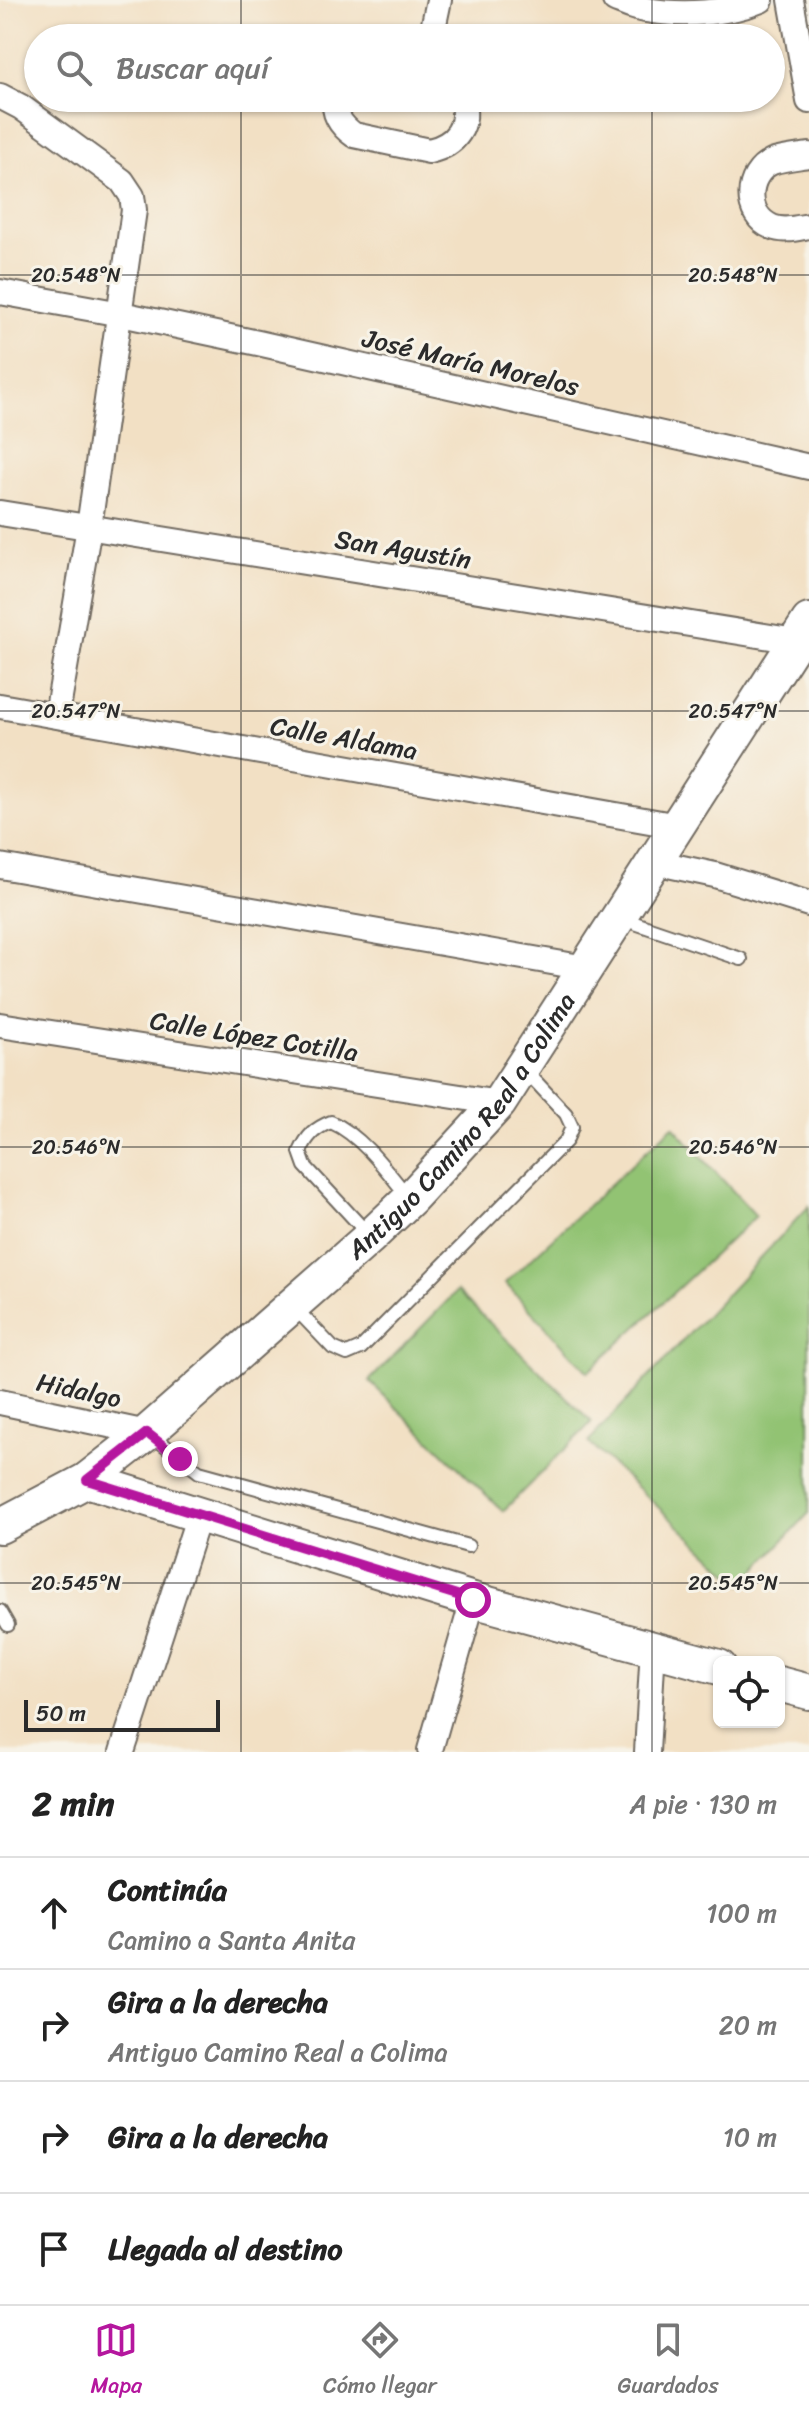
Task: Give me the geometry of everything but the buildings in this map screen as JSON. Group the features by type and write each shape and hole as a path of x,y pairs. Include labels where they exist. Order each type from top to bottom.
{"main road":[{"name":"Antiguo Camino Real a Colima","path":"0,1526 87,1480 147,1433 370,1237 410,1199 499,1103 803,631"},
{"path":"87,1480 473,1600 713,1665"},
{"path":"785,1686 809,1692"}],"street":[{"path":"434,24 439,0"},
{"path":"615,0 643,10 688,14 747,6 761,0"},
{"path":"791,0 809,101"},
{"path":"0,96 24,109"},
{"path":"28,112 122,181 132,196 134,210 89,527 57,715"},
{"path":"336,112 344,128 354,135 429,151 452,142 460,132 464,112"},
{"path":"809,155 773,162 762,169 751,189 751,202 764,222 786,230 809,226"},
{"path":"0,292 63,303"},
{"path":"0,305 63,303"},
{"name":"José María Morelos","path":"63,303 809,467"},
{"name":"San Agustín","path":"0,513 803,631"},
{"name":"Calle Aldama","path":"0,706 678,826"},
{"path":"654,862 715,875 809,904"},
{"path":"0,866 586,968"},
{"name":"Calle López Cotilla","path":"0,1025 499,1103"},
{"name":"Hidalgo","path":"0,1402 147,1433"},
{"path":"122,1752 199,1515"},
{"path":"425,1751 473,1600"},
{"path":"647,1752 653,1647"}],"lane":[{"path":"618,917 741,959"},
{"path":"292,1304 333,1348 347,1354 361,1348 566,1141 572,1127 566,1114 523,1068"},
{"path":"370,1237 305,1166 300,1152 306,1138 318,1127 331,1122 345,1128 387,1170 410,1199"},
{"path":"147,1433 199,1472 468,1546"},
{"path":"0,1611 8,1625"}],"green space":[{"path":"673,1126 756,1216 588,1372 505,1283"},
{"path":"809,1206 809,1513 742,1585 588,1442"},
{"path":"457,1291 592,1422 503,1511 369,1381"}],"route":[{"path":"180,1459 147,1433 87,1480 473,1600"}]}
